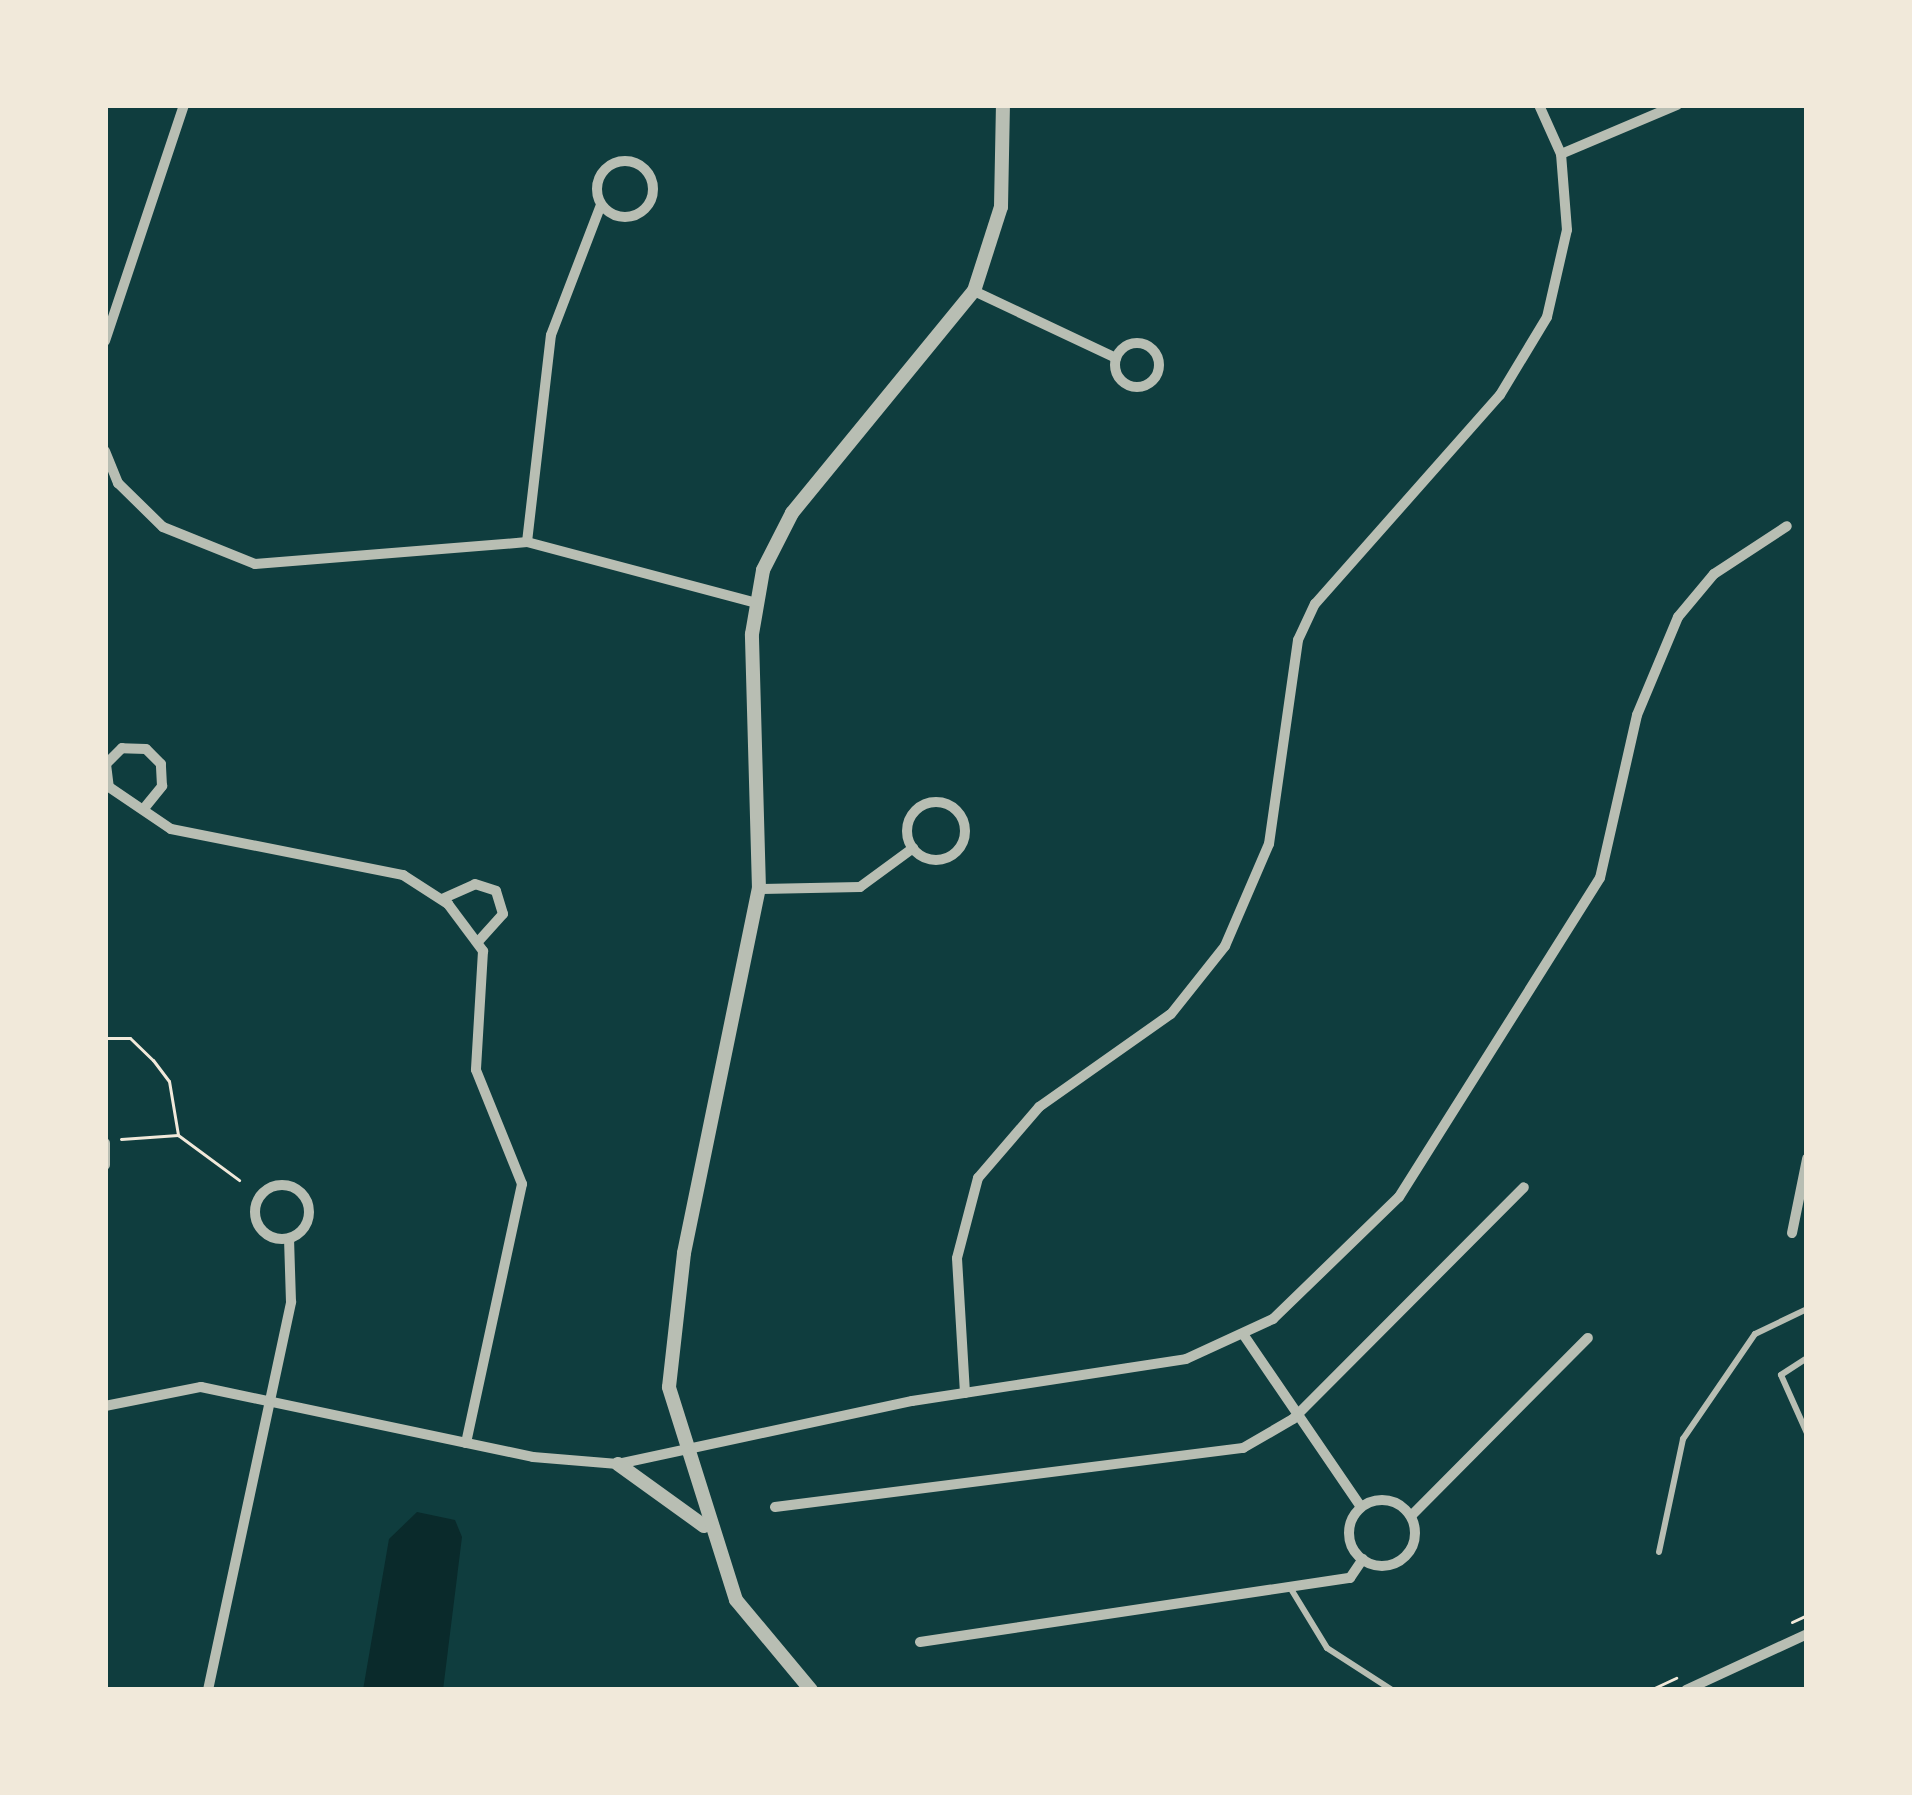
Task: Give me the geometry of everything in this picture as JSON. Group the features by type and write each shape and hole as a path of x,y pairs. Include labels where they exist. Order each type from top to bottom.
{"street":[{"path":"105,340 184,105"},
{"path":"812,1690 761,1640 704,1526 669,1387 672,1320 759,889 756,603 792,512 974,291 1001,207 1003,105"},
{"path":"965,1393 957,1258 979,1178 1040,1107 1171,1013 1225,946 1269,844 1298,640 1335,573 1532,347 1567,230 1561,154 1539,105"},
{"path":"1561,154 1677,105"},
{"path":"527,542 551,335 601,205 596,184 608,165 630,160 648,172 653,194 641,212 620,217 601,205"},
{"path":"974,291 1116,358 1129,386 1158,372 1141,344 1116,358"},
{"path":"105,451 118,483 163,527 255,564 527,542 756,603"},
{"path":"105,1406 201,1387 271,1398 466,1443 618,1464 965,1393 1115,1375 1243,1334 1274,1319 1399,1197 1600,878 1637,715 1678,617 1714,574 1787,526"},
{"path":"146,806 163,786 161,764 146,748 122,748 106,764 109,787 189,835 403,875 442,899 478,942 488,980 476,1070 522,1184 466,1443"},
{"path":"759,889 860,887 913,848 952,855 964,839 959,813 922,806 907,829 913,848"},
{"path":"442,899 476,884 496,891 502,914 478,942"},
{"path":"105,1143 105,1165"},
{"path":"1792,1233 1807,1159"},
{"path":"208,1690 291,1302 289,1239 308,1205 274,1186 255,1220 289,1239"},
{"path":"775,1508 1154,1464 1243,1448 1292,1419 1524,1187"},
{"path":"1243,1334 1292,1419 1361,1507"},
{"path":"1363,1559 1406,1556 1411,1516 1588,1338"},
{"path":"618,1464 704,1526"},
{"path":"1363,1559 1349,1532 1361,1507 1383,1499 1411,1516"},
{"path":"920,1642 1351,1578 1363,1559"},
{"path":"1686,1690 1807,1634"}],"lane":[{"path":"1659,1552 1683,1439 1755,1334 1807,1309"},
{"path":"1807,1358 1781,1375 1807,1433"},
{"path":"1290,1586 1328,1648 1392,1690"}],"path":[{"path":"105,1038 130,1038 169,1081 178,1135"},
{"path":"122,1139 178,1135 239,1180"}],"water":[{"path":"417,1512 455,1520 462,1537 443,1690 363,1690 389,1539"}]}
